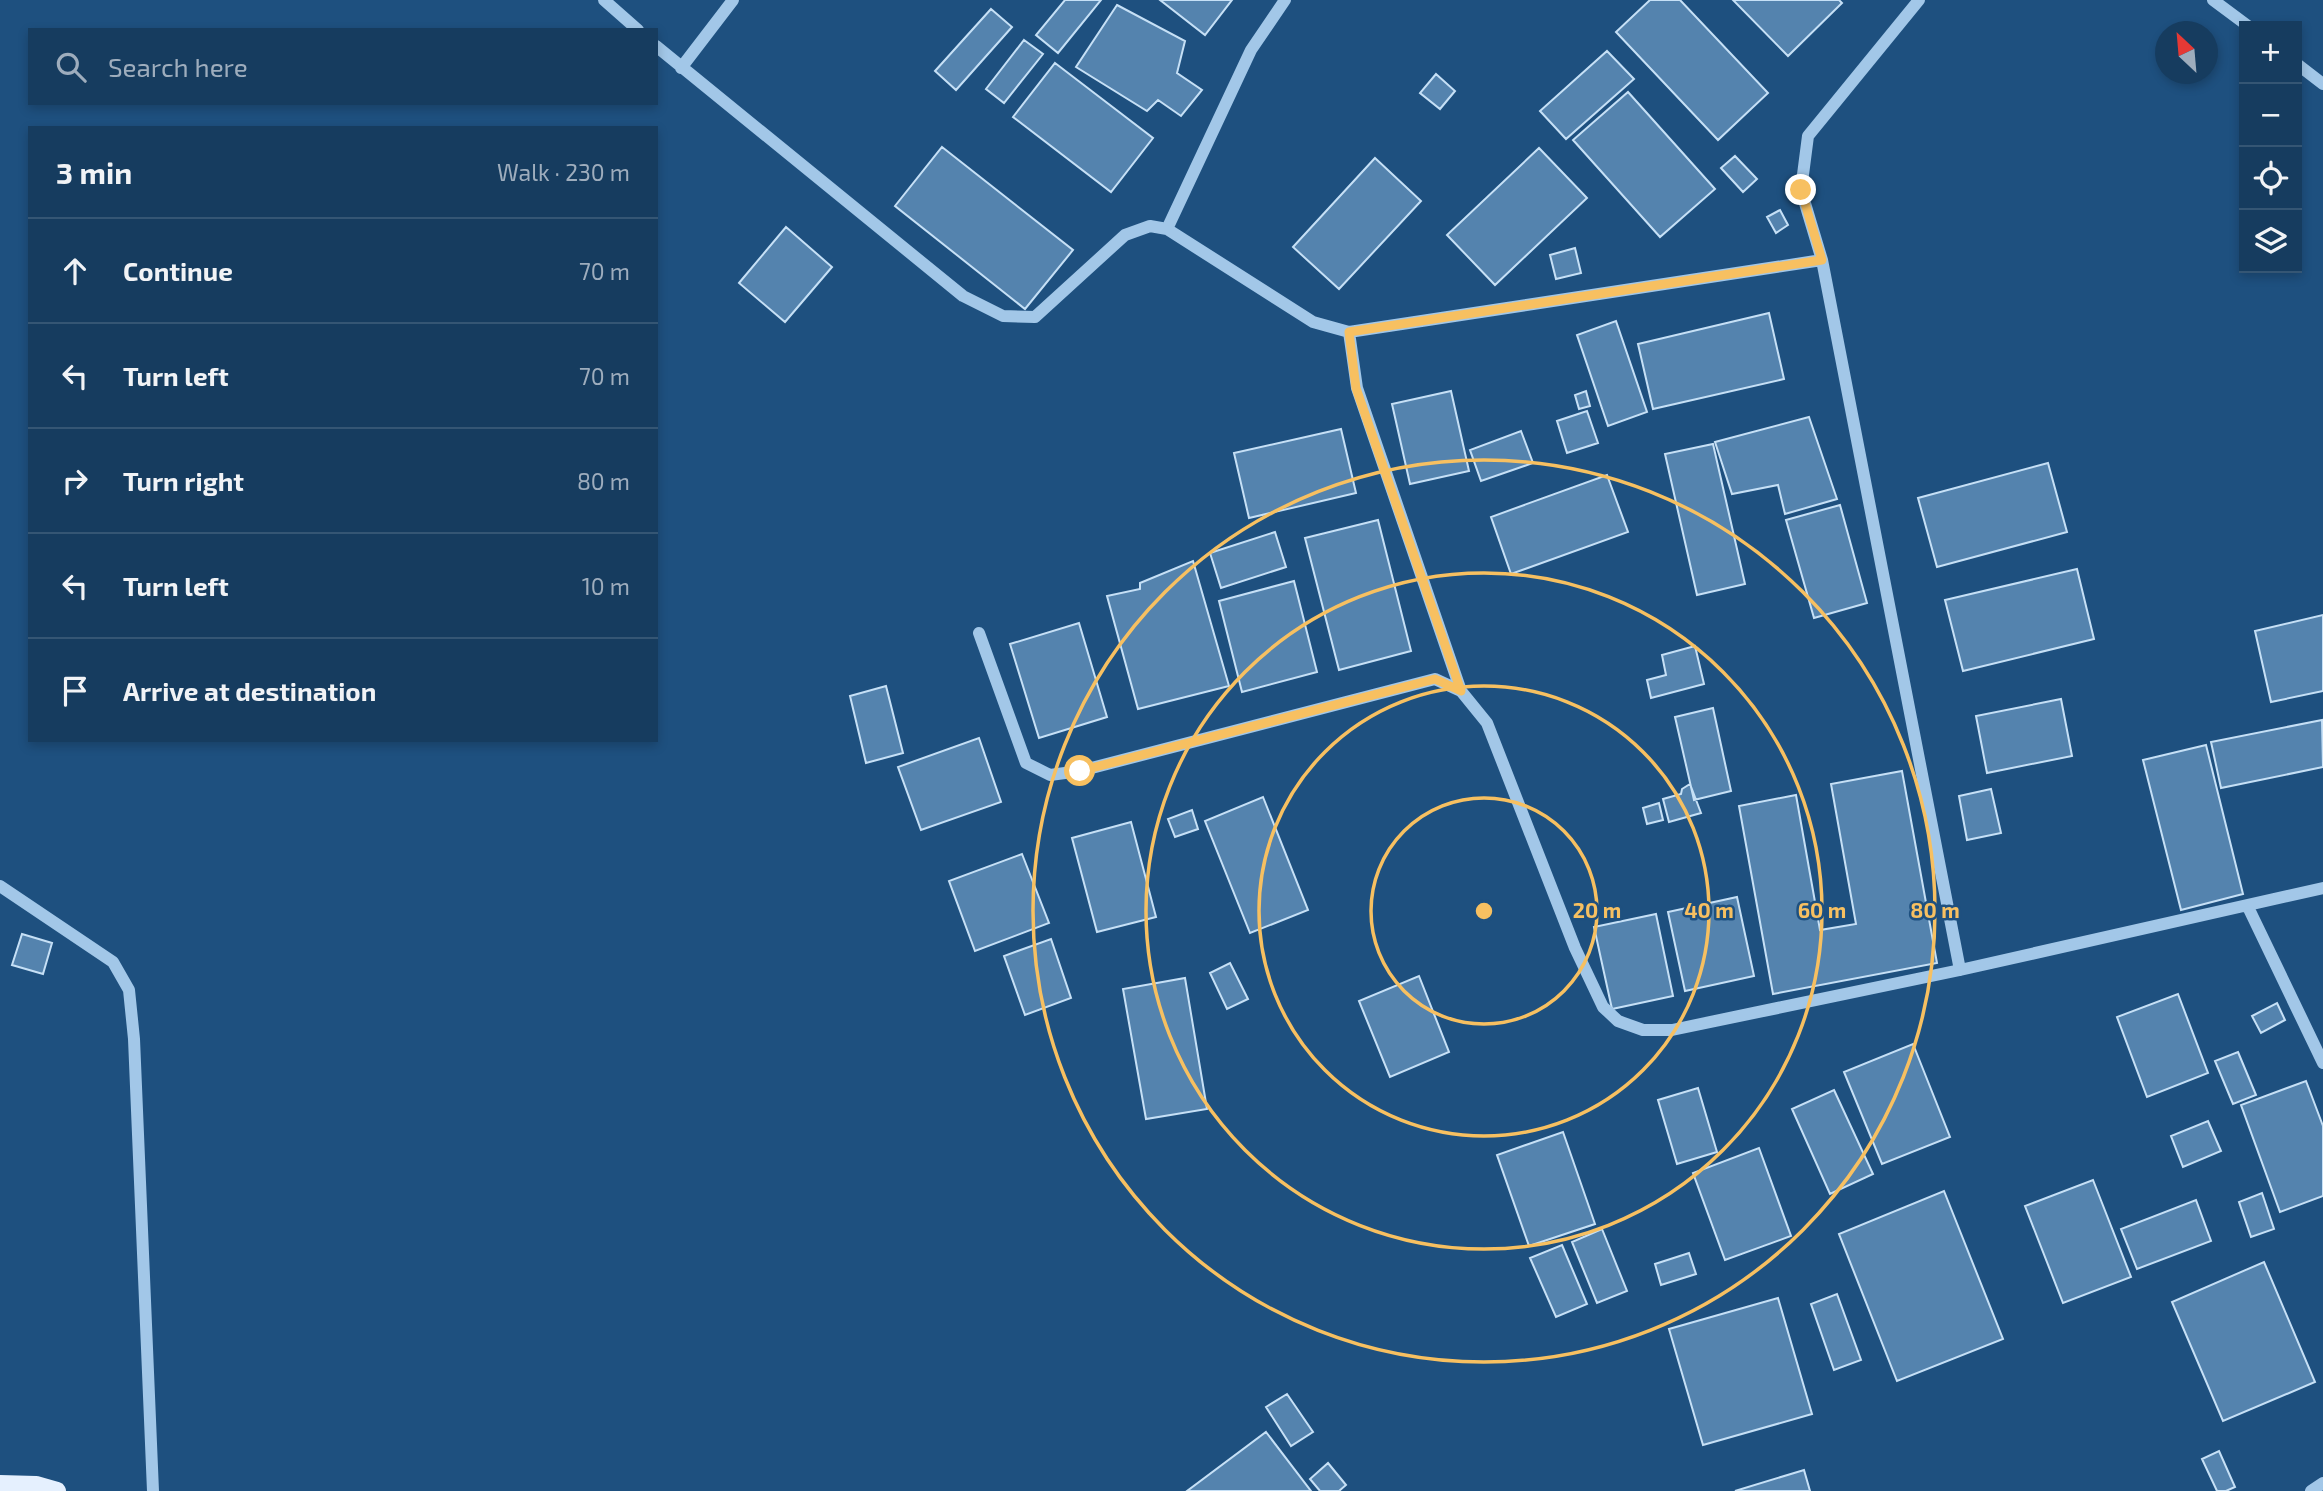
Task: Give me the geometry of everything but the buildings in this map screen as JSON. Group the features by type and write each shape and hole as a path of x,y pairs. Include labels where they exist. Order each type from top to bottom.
{"main road":[{"path":"0,1484 36,1485 57,1491"}],"street":[{"path":"604,0 636,28"},
{"path":"681,68 733,0"},
{"path":"1167,229 1251,50 1285,0"},
{"path":"1919,0 1808,136 1801,190 1822,260 1960,970"},
{"path":"2213,0 2241,21"},
{"path":"658,48 963,296 1003,316 1035,317 1125,235 1150,226 1167,229 1313,322 1349,332 1822,260"},
{"path":"2302,68 2323,84"},
{"path":"1349,332 1356,388 1461,691 1487,723 1575,948 1603,1007 1618,1021 1643,1030 1672,1030 1960,970 2323,888"},
{"path":"979,633 1026,763 1051,775 1080,771 1435,679 1461,691"},
{"path":"0,886 113,962 129,990 134,1039 153,1491"},
{"path":"2248,907 2323,1063"},
{"path":"2311,1491 2323,1483"}],"route":[{"path":"1080,771 1435,679 1461,691 1356,388 1349,332 1822,260 1801,190"}]}
